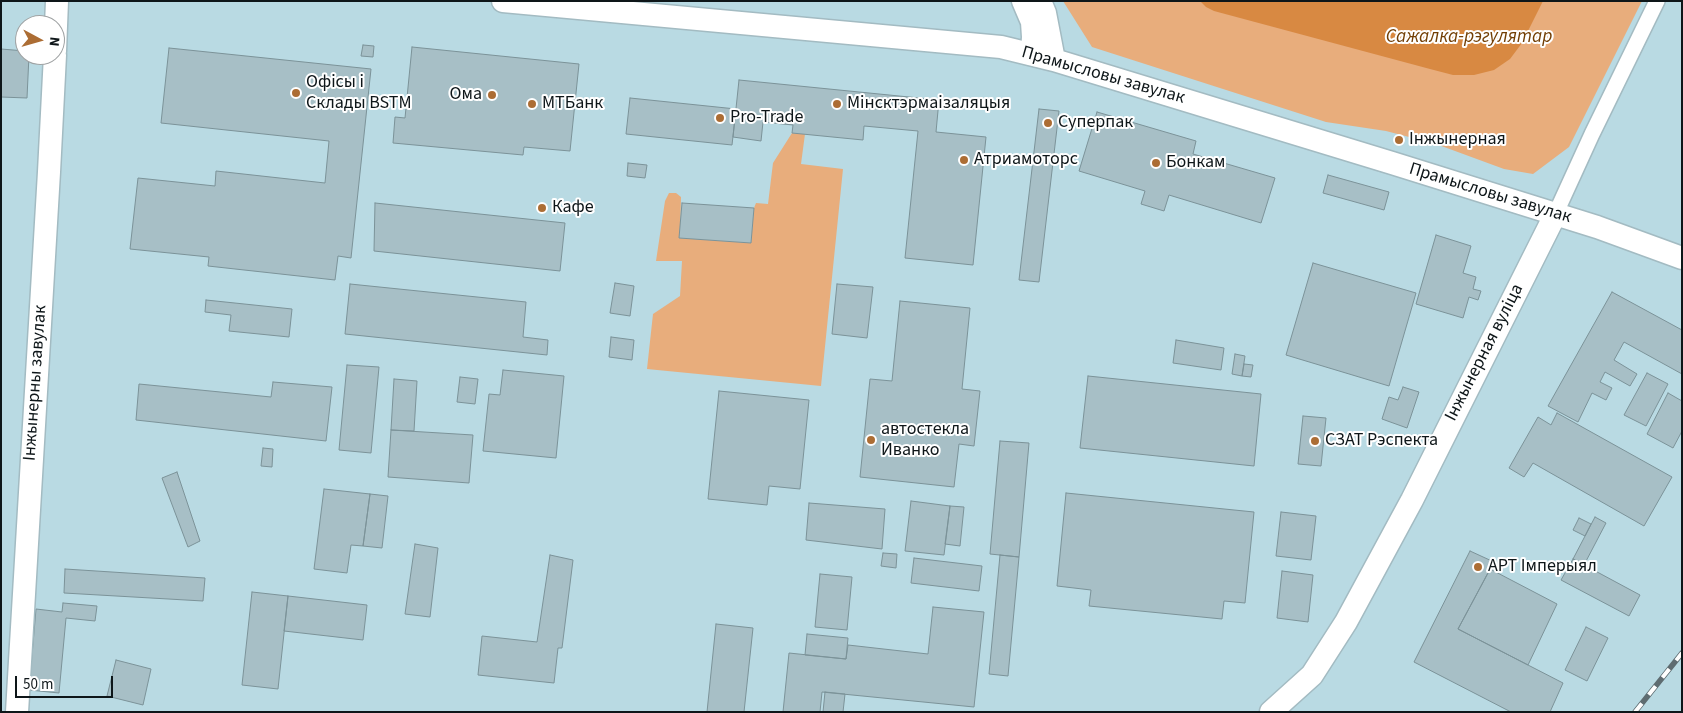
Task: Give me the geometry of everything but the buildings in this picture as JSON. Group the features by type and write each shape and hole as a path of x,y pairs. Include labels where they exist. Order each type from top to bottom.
{"street":[{"path":"56,15 57,1"},
{"name":"Прамысловы завулак","path":"503,1 1001,47 1054,60 1392,163 1597,227 1682,258"},
{"name":"Інжынерная вуліца","path":"1270,712 1312,675 1346,622 1412,500 1555,215 1588,142 1657,1"},
{"path":"1001,47 1016,32 1030,3"},
{"path":"1030,3 1033,37 1032,54"},
{"path":"1030,3 1045,13 1054,60"},
{"name":"Інжынерны завулак","path":"17,712 54,65"}],"shaded area":[{"path":"1,1 1682,1 1682,712 1,712"},
{"path":"1063,1 1642,1 1569,147 1533,174 1504,169 1436,144 1386,131 1326,122 1092,47"},
{"path":"792,133 805,134 801,164 843,169 821,386 647,369 653,314 680,296 682,261 656,261 665,201 669,193 676,193 681,197 680,238 751,243 754,208 756,203 768,204 773,163"}],"water":[{"name":"Сажалка-рэгулятар","path":"1200,1 1543,1 1522,43 1510,59 1494,70 1474,75 1453,75 1214,11"}],"railway":[{"path":"1635,712 1682,653"}],"place":[{"name":"Офісы і Склады BSTM","path":"296,93"},
{"name":"Ома","path":"492,95"},
{"name":"МТБанк","path":"532,104"},
{"name":"Мінсктэрмаізаляцыя","path":"837,104"},
{"name":"Pro-Trade","path":"720,118"},
{"name":"Суперпак","path":"1048,123"},
{"name":"Інжынерная","path":"1399,140"},
{"name":"Атриамоторс","path":"964,160"},
{"name":"Бонкам","path":"1156,163"},
{"name":"Кафе","path":"542,208"},
{"name":"автостекла Иванко","path":"871,440"},
{"name":"СЗАТ Рэспекта","path":"1315,441"},
{"name":"АРТ Імперыял","path":"1478,567"}]}
